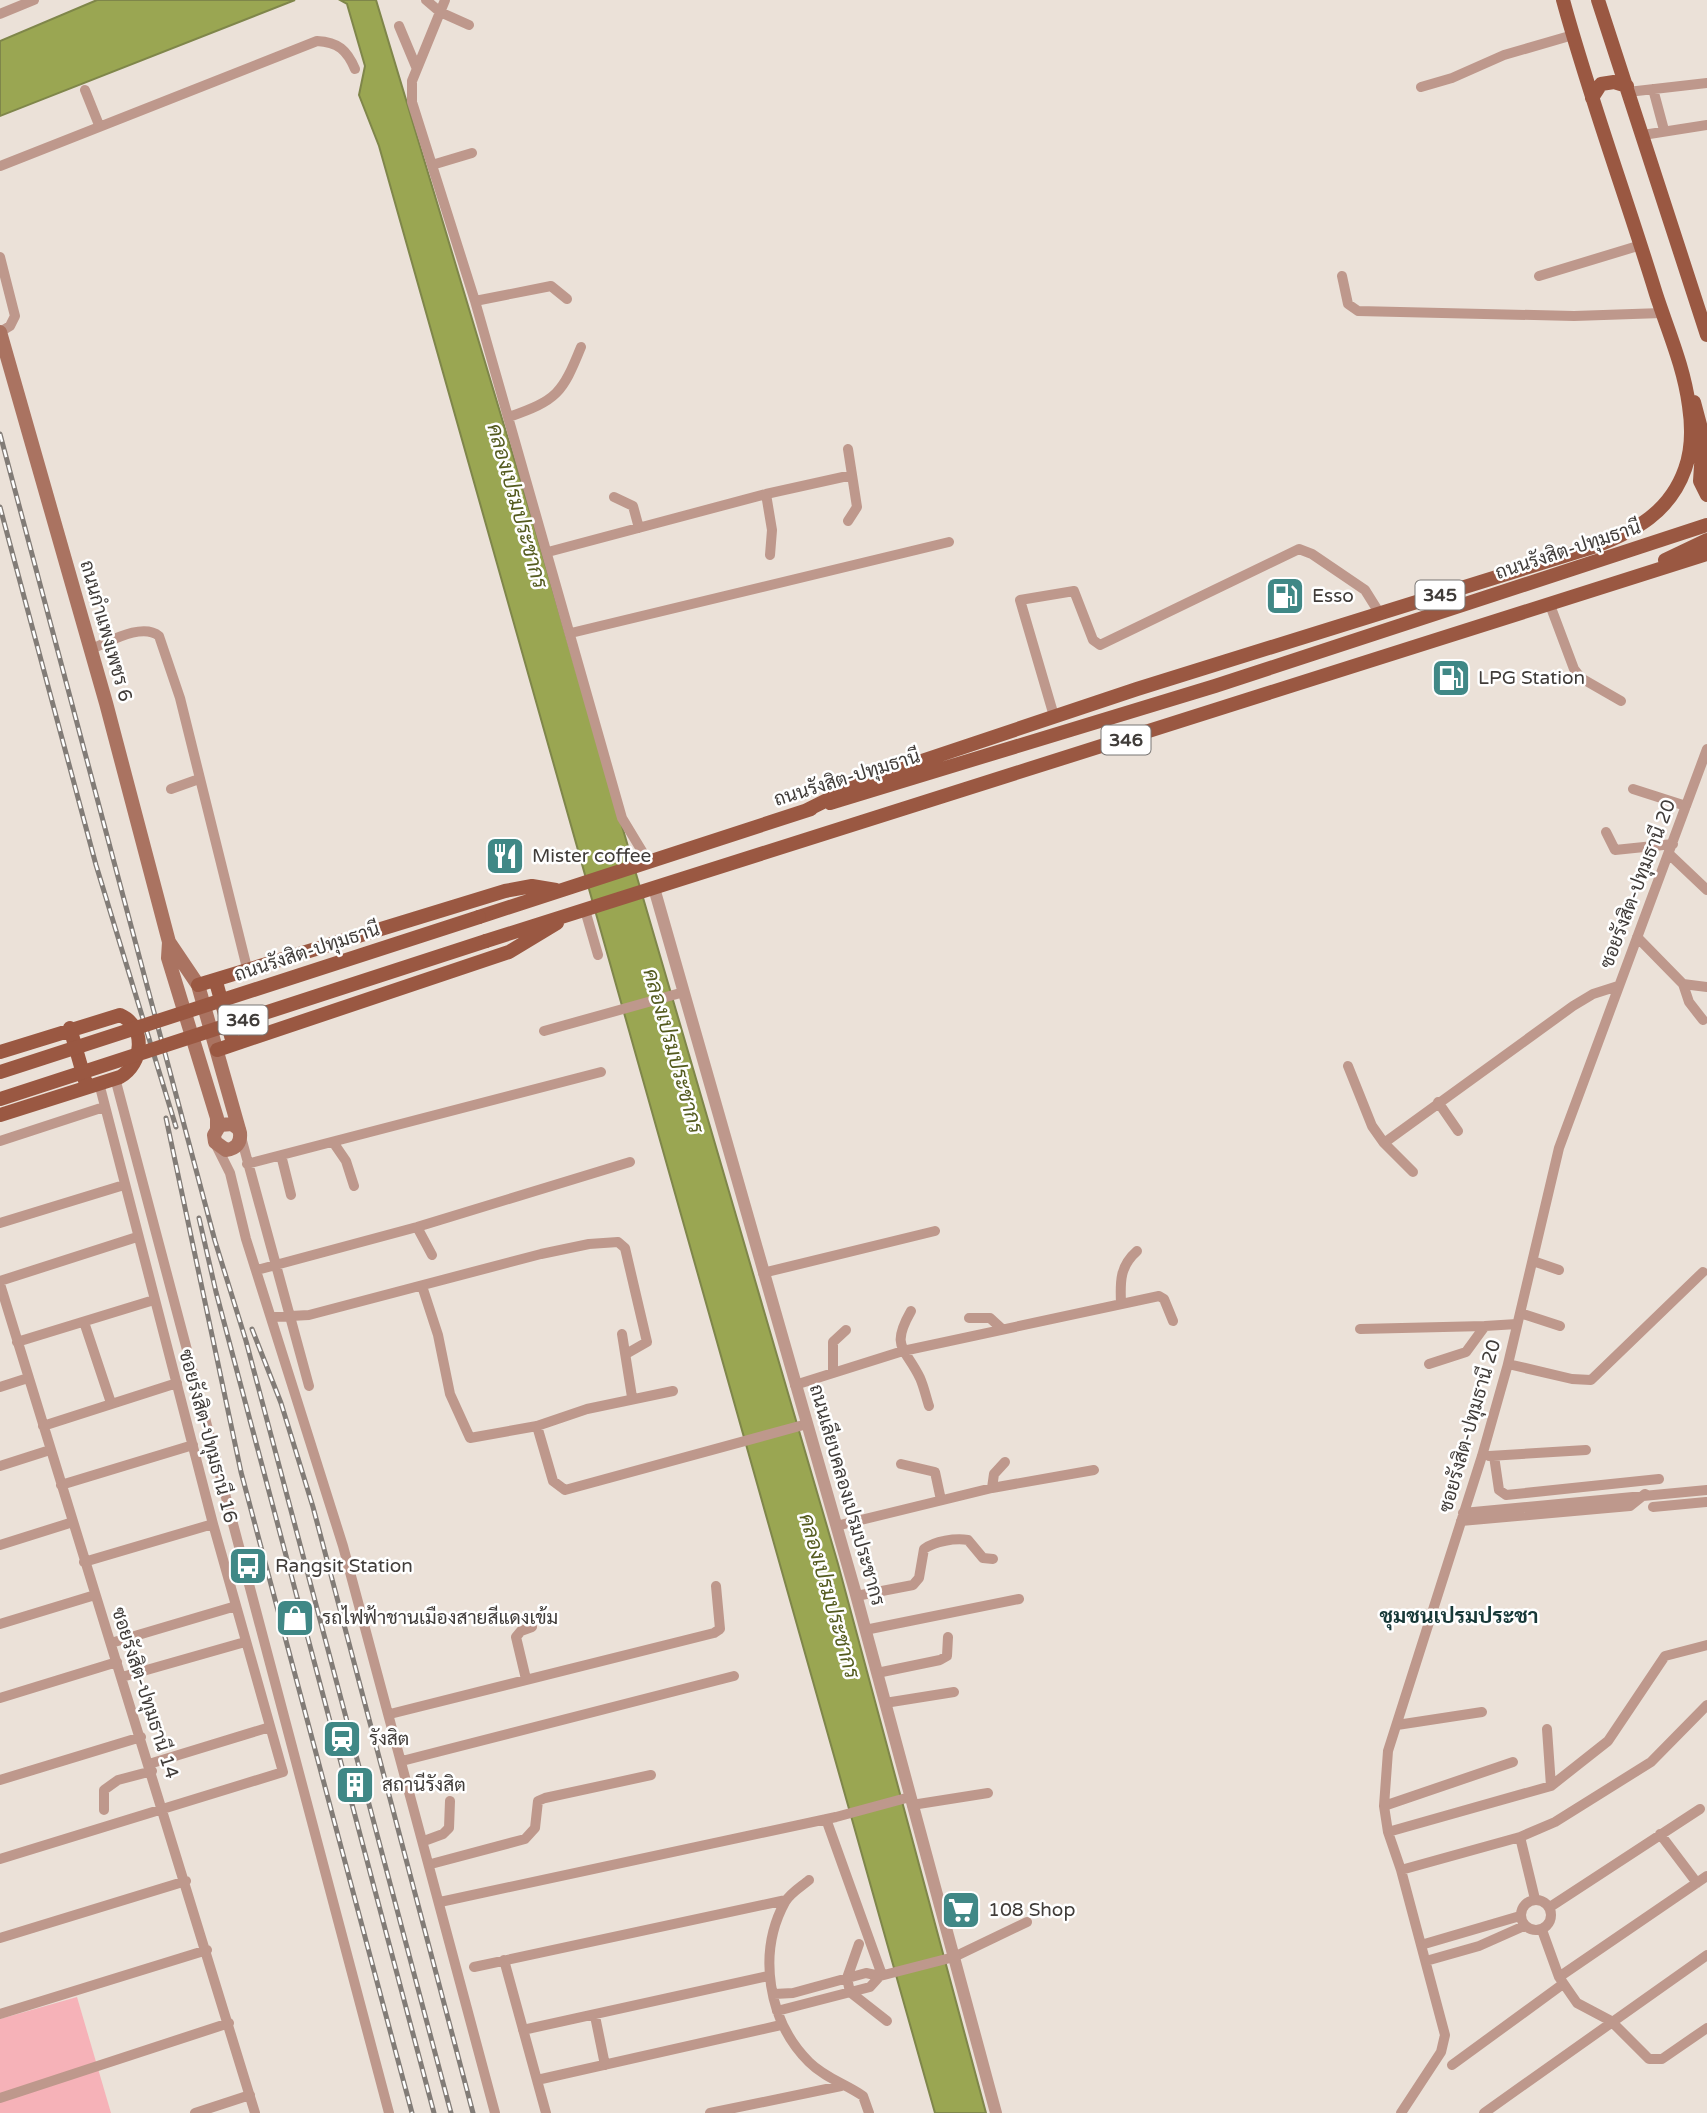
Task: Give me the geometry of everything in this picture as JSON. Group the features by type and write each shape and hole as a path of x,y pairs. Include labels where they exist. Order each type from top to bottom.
{"main road":[{"name":"345","path":"805,811 861,782 1055,716 1596,546 1628,533 1654,517 1685,470 1690,442 1689,406 1676,348 1662,313 1592,98 1563,0"},
{"path":"1598,0 1706,331"},
{"path":"1592,98 1601,84 1614,82 1628,89"},
{"name":"ถนนกำแพงเพชร 6","path":"0,332 91,649 169,942 168,958 217,1118 216,1135"},
{"path":"1676,348 1701,422 1703,449 1700,481 1707,495"},
{"name":"ถนนรังสิต-ปทุมธานี","path":"0,1072 558,890 805,811 1202,690 1707,525"},
{"path":"1607,587 1707,540"},
{"name":"346","path":"0,1099 569,914 1707,554"},
{"path":"198,985 216,982 505,891 532,886 558,890"},
{"path":"217,1050 509,952 527,944 569,914"},
{"name":"ถนนกำแพงเพชร 6","path":"169,942 198,985 238,1138"},
{"path":"216,982 233,1043"},
{"path":"0,1052 120,1014 127,1018 137,1036 139,1058 131,1071 115,1078 0,1115"},
{"path":"70,1028 93,1085"},
{"path":"228,1123 238,1138 226,1150 216,1135 228,1123"}],"street":[{"path":"0,14 34,0"},
{"path":"426,0 440,12 469,25"},
{"path":"445,0 412,81 412,102 509,417 622,818 643,863"},
{"path":"399,26 417,69"},
{"path":"1421,87 1452,78 1504,55 1573,35"},
{"path":"0,166 317,41 342,47 349,53 355,69"},
{"path":"1628,89 1706,83"},
{"path":"1653,89 1664,130"},
{"path":"85,90 99,125"},
{"path":"1643,135 1707,125"},
{"path":"432,165 472,153"},
{"path":"1539,276 1641,245"},
{"path":"0,257 15,316 10,326 0,332"},
{"path":"1342,276 1348,304 1358,312 1574,316 1662,313"},
{"path":"475,302 551,286 567,299"},
{"path":"509,417 555,396 564,387 580,347"},
{"path":"848,449 857,507 848,521"},
{"path":"548,552 766,494 852,475"},
{"path":"766,494 772,530 769,555"},
{"path":"614,497 633,506 639,528"},
{"path":"571,633 949,542"},
{"path":"1055,716 1020,600 1074,591 1093,640 1100,645 1299,549 1312,554 1365,590 1380,614"},
{"path":"1550,605 1574,669 1581,678 1621,701"},
{"path":"91,649 140,631 152,631 159,636 180,698 248,972"},
{"name":"ซอยรังสิต-ปทุมธานี 20","path":"1401,2113 1441,2052 1445,2035 1401,1870 1388,1832 1384,1805 1388,1751 1482,1456 1508,1364 1561,1141 1707,749"},
{"path":"1697,775 1707,781"},
{"path":"171,789 199,779"},
{"path":"1633,789 1686,806"},
{"path":"1606,832 1615,850 1673,844"},
{"path":"1669,854 1707,890"},
{"name":"ถนนเลียบคลองเปรมประชากร","path":"649,890 682,992 804,1424 856,1596 950,1958 996,2113"},
{"path":"587,909 598,955"},
{"path":"1637,937 1683,984 1689,1002 1703,1020"},
{"path":"1683,984 1707,987"},
{"path":"1384,1143 1573,1006 1593,994 1618,986"},
{"path":"544,1031 682,992"},
{"path":"1348,1066 1373,1126 1384,1143 1413,1172"},
{"path":"247,1164 496,1097 601,1072"},
{"path":"115,1078 388,2113"},
{"name":"ซอยรังสิต-ปทุมธานี 16","path":"93,1085 104,1107 245,1642 283,1772 164,1810"},
{"path":"1438,1102 1458,1131"},
{"path":"0,1141 104,1107"},
{"path":"216,1135 230,1173 257,1270 343,1546 495,2113"},
{"path":"230,1173 238,1138"},
{"path":"238,1138 309,1386"},
{"path":"333,1142 346,1161 354,1186"},
{"path":"281,1155 291,1195"},
{"path":"257,1270 417,1227 630,1162"},
{"path":"0,1223 124,1185"},
{"path":"417,1227 432,1255"},
{"path":"763,1273 935,1231"},
{"path":"0,1282 137,1237"},
{"path":"272,1317 309,1315 541,1254 589,1244 618,1242 625,1248 647,1342 625,1354"},
{"path":"1121,1303 1122,1270 1126,1261 1138,1251"},
{"path":"1533,1261 1559,1270"},
{"path":"1508,1364 1572,1380 1591,1380 1703,1272"},
{"name":"ซอยรังสิต-ปทุมธานี 14","path":"0,1282 4,1308 151,1767 255,2113"},
{"path":"422,1286 438,1335 450,1394 470,1438 537,1426 632,1397 673,1391"},
{"path":"795,1385 903,1351 1121,1303 1162,1297 1172,1321"},
{"path":"17,1342 154,1300"},
{"path":"911,1311 900,1332 903,1351 919,1377 929,1406"},
{"path":"969,1318 990,1318 1002,1329"},
{"path":"1360,1329 1485,1326 1518,1318 1560,1326"},
{"path":"84,1322 111,1403"},
{"path":"1429,1364 1466,1352 1485,1326"},
{"path":"833,1372 833,1342 846,1330"},
{"path":"622,1334 632,1397"},
{"path":"0,1387 28,1378"},
{"path":"43,1426 177,1383"},
{"path":"537,1426 554,1481 565,1490 804,1424"},
{"path":"61,1485 193,1445"},
{"path":"0,1466 50,1450"},
{"path":"1482,1456 1586,1450"},
{"path":"1494,1456 1499,1490 1506,1496 1659,1479"},
{"path":"992,1488 995,1474 1005,1462"},
{"path":"901,1464 935,1472 941,1500"},
{"path":"836,1526 992,1488 1094,1470"},
{"path":"1462,1517 1581,1506 1630,1506 1645,1494 1706,1490 1707,1504 1653,1507"},
{"path":"0,1545 73,1522"},
{"path":"84,1562 214,1524"},
{"path":"856,1596 913,1585 919,1578 924,1549 929,1545 968,1540 983,1558 993,1559"},
{"path":"390,1714 714,1633 720,1629 716,1586"},
{"path":"0,1625 95,1595"},
{"path":"865,1630 1019,1599"},
{"path":"111,1643 236,1606"},
{"path":"526,1679 516,1637 521,1631 532,1627"},
{"path":"877,1673 940,1660 947,1656 948,1637"},
{"path":"122,1678 245,1642"},
{"path":"1388,1832 1550,1786 1608,1741 1665,1656 1707,1645"},
{"path":"0,1698 117,1662"},
{"path":"402,1761 734,1676"},
{"path":"885,1703 954,1692"},
{"path":"1401,1870 1520,1837 1555,1822 1651,1762 1707,1705"},
{"path":"1397,1725 1482,1712"},
{"path":"104,1810 104,1790 110,1784 151,1767 270,1727"},
{"path":"1547,1729 1550,1786"},
{"path":"0,1780 141,1737"},
{"path":"1384,1805 1513,1762"},
{"path":"430,1864 525,1839 535,1828 538,1801 545,1798 651,1775"},
{"path":"440,1902 909,1800 988,1793"},
{"path":"424,1841 443,1834 449,1828 450,1801"},
{"path":"1550,1907 1700,1809"},
{"path":"0,1859 164,1810"},
{"path":"831,1818 882,1975"},
{"path":"1660,1834 1697,1883"},
{"path":"1520,1837 1535,1899 1550,1907"},
{"path":"1452,2065 1561,1980 1707,1876"},
{"path":"474,1967 786,1900 809,1880"},
{"path":"0,1938 186,1881"},
{"path":"1522,1921 1524,1904 1535,1899"},
{"path":"786,1900 772,1939 768,1976 781,2025 809,2062 841,2086 863,2096 869,2113"},
{"path":"1542,1930 1551,1920 1550,1907"},
{"path":"1426,1961 1479,1946 1522,1921"},
{"path":"1421,1945 1522,1921 1542,1930 1561,1980 1577,2003 1611,2021 1649,2060 1662,2059 1707,2028"},
{"path":"774,1994 793,1993 866,1973 882,1975 950,1958 1027,1922"},
{"path":"859,1944 847,1978 850,1992 887,2021"},
{"path":"0,2014 207,1950"},
{"path":"1484,2113 1707,1955"},
{"path":"504,1960 546,2113"},
{"path":"777,2011 870,1987 882,1975"},
{"path":"523,2030 768,1976"},
{"path":"594,2016 605,2065"},
{"path":"0,2098 229,2024"},
{"path":"537,2080 781,2025"},
{"path":"710,2113 841,2086"},
{"path":"195,2113 250,2095"}],"shaded area":[{"path":"77,1997 111,2113 0,2113 0,2019"}],"water":[{"path":"97,0 295,0 0,116 0,41"},
{"name":"คลองเปรมประชากร","path":"340,0 376,0 531,515 838,1564 986,2113 935,2113 379,146 359,95 365,66 347,4"}],"railway":[{"path":"0,434 215,1241 246,1341 451,2113"},
{"path":"0,507 96,865 176,1127"},
{"path":"166,1118 241,1472 412,2113"},
{"path":"199,1218 216,1292 434,2113"},
{"path":"252,1329 281,1403 313,1507 473,2113"}],"place":[{"name":"Esso","path":"1285,596"},
{"name":"LPG Station","path":"1451,678"},
{"name":"Mister coffee","path":"505,856"},
{"name":"Rangsit Station","path":"248,1566"},
{"name":"รถไฟฟ้าชานเมืองสายสีแดงเข้ม","path":"295,1618"},
{"name":"รังสิต","path":"342,1739"},
{"name":"สถานีรังสิต","path":"355,1785"},
{"name":"108 Shop","path":"961,1910"}],"district":[{"name":"ชุมชนเปรมประชา","path":"1459,1616"}]}
